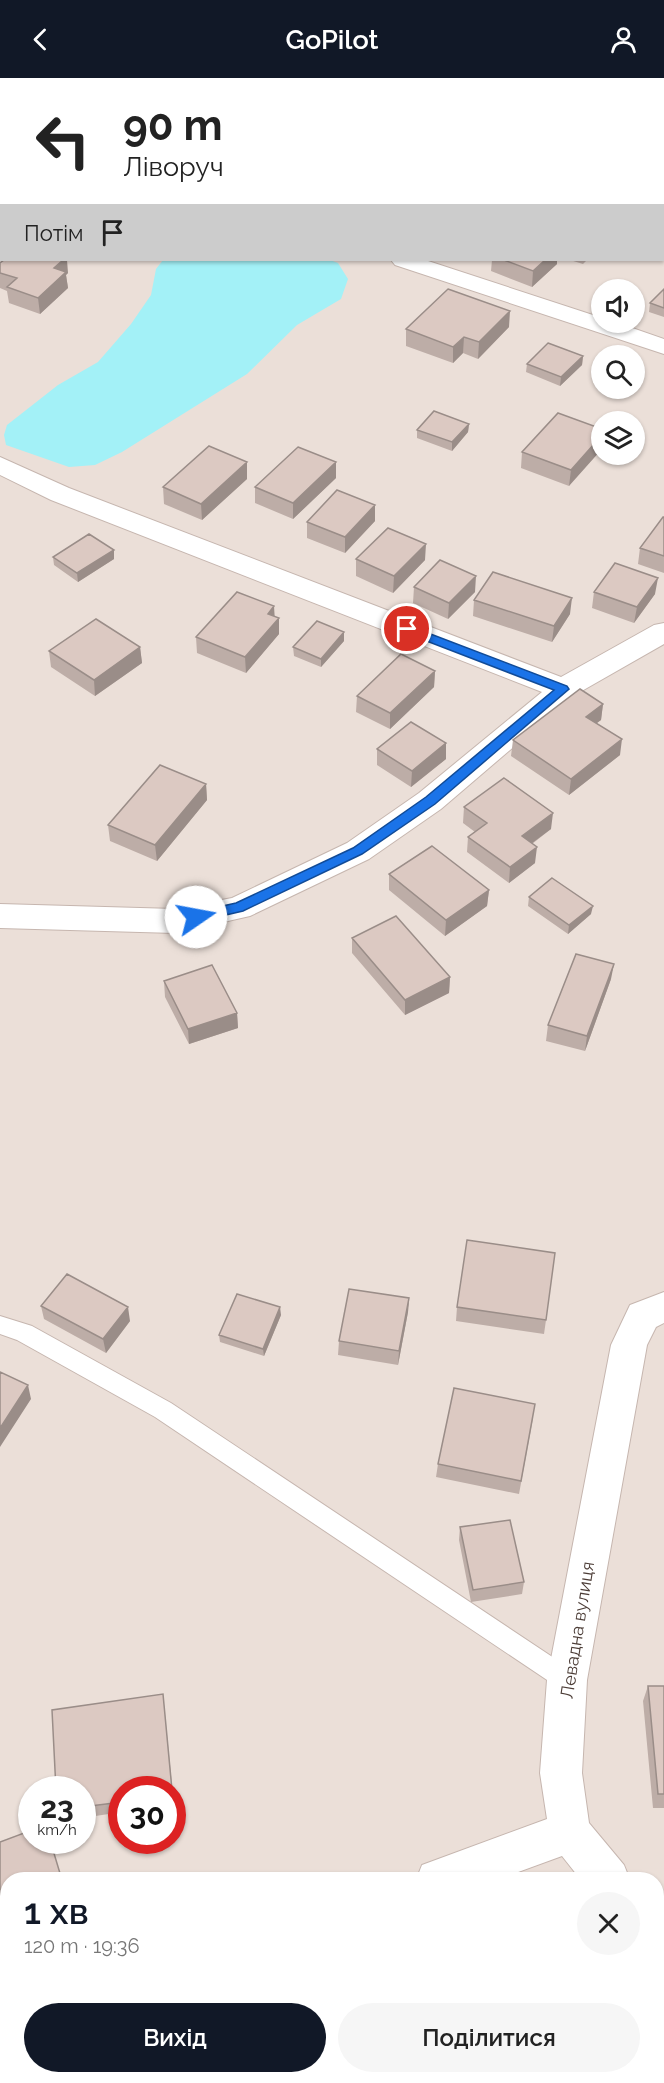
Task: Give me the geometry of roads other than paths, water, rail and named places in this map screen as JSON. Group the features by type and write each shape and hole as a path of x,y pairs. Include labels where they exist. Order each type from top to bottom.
{"street":[{"path":"406,261 664,346"},
{"path":"0,465 60,494 563,689"},
{"path":"0,916 175,921 239,908 358,851 430,801 563,689 664,632"},
{"name":"Левадна вулиця","path":"569,1832 561,1773 567,1680 629,1346 643,1316 664,1307"},
{"path":"459,1872 569,1832 602,1872"}],"lane":[{"path":"0,1325 24,1333 163,1410 567,1680"}],"water":[{"path":"162,261 333,261 338,263 348,279 341,299 297,325 247,374 122,452 95,465 69,467 6,445 4,435 7,425 58,385 98,362 131,324 151,295 156,269"}]}
